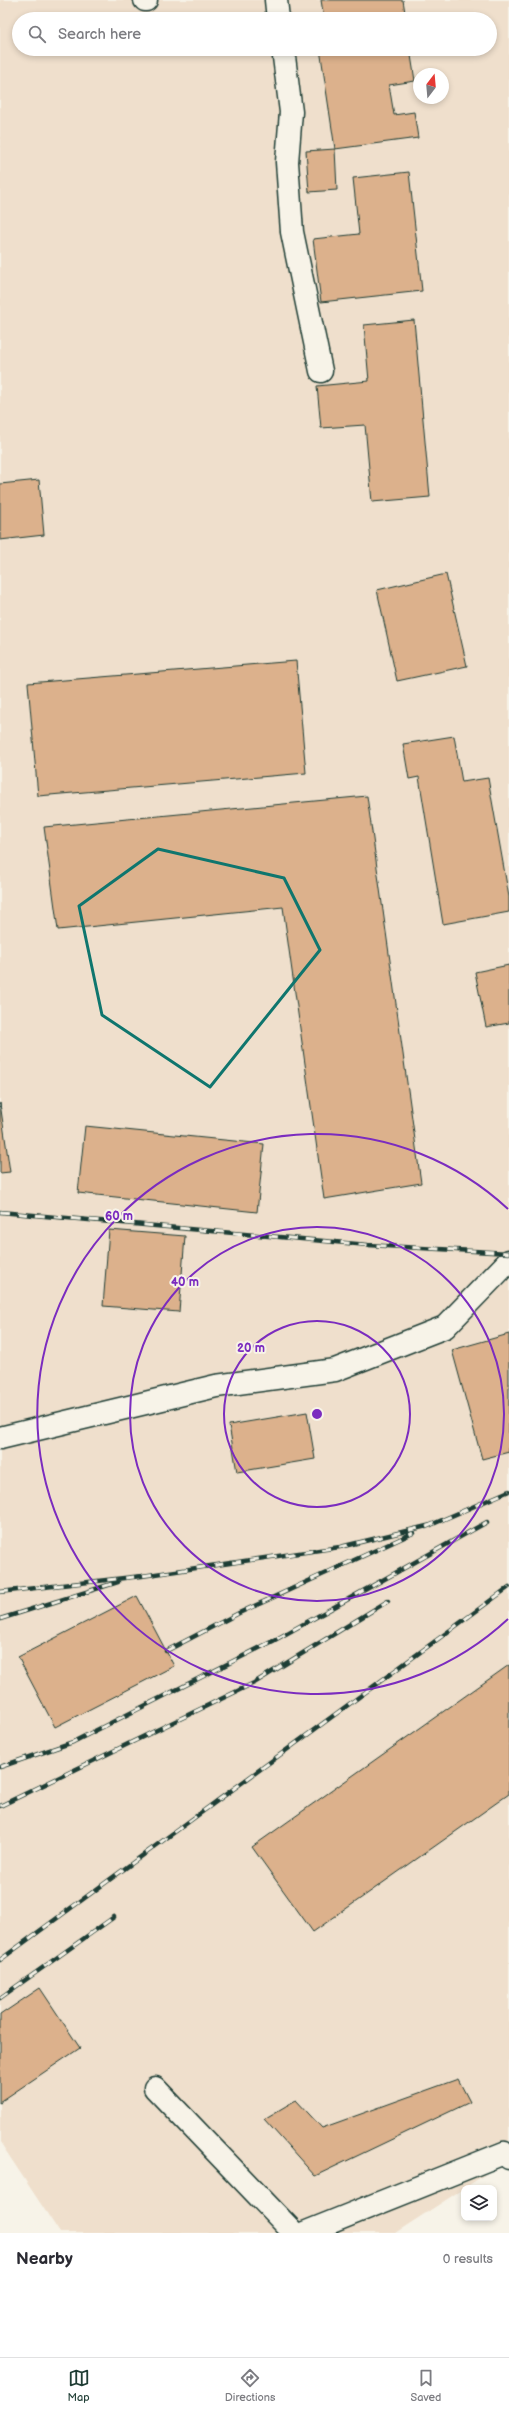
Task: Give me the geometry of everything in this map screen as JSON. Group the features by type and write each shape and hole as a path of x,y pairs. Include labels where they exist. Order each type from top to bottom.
{"street":[{"path":"276,0 277,12"},
{"path":"283,56 291,112 287,162 292,232 321,371"},
{"path":"0,1438 216,1386 335,1370 445,1327 509,1262"},
{"path":"155,2088 294,2233"},
{"path":"304,2233 504,2153 509,2158"}],"highlighted area":[{"path":"158,849 284,878 320,950 210,1087 102,1015 79,906"}],"shaded area":[{"path":"0,0 509,0 509,2159 469,2185 461,2185 461,2190 395,2233 60,2233 0,2142"}],"building":[{"path":"321,0 403,0 405,12 323,12"},
{"path":"321,56 411,56 413,81 389,85 394,115 414,112 418,138 335,149"},
{"path":"335,149 337,190 309,192 306,151"},
{"path":"409,172 422,291 321,302 313,239 359,234 353,178"},
{"path":"414,320 430,497 372,502 365,425 321,428 317,386 369,381 364,325"},
{"path":"39,480 44,535 0,540 0,484"},
{"path":"446,574 467,666 397,681 377,590"},
{"path":"296,661 306,773 38,796 28,683"},
{"path":"454,736 462,782 488,778 509,897 509,912 443,924 419,777 409,779 403,744"},
{"path":"367,796 421,1183 324,1199 283,907 58,930 44,827"},
{"path":"509,965 509,1023 486,1027 475,972"},
{"path":"0,1103 10,1172 0,1173"},
{"path":"85,1126 264,1144 257,1212 78,1193"},
{"path":"109,1230 185,1236 179,1312 103,1306"},
{"path":"509,1334 509,1452 482,1459 452,1350"},
{"path":"307,1412 315,1459 237,1472 229,1425"},
{"path":"137,1596 174,1666 55,1727 18,1657"},
{"path":"509,1665 509,1794 313,1932 252,1847"},
{"path":"40,1988 80,2048 0,2102 0,2015"},
{"path":"458,2079 470,2102 315,2176 264,2119 296,2100 322,2128"}],"railway":[{"path":"0,1212 368,1245 509,1253"},
{"path":"426,1527 509,1491"},
{"path":"0,1767 73,1742 273,1641 487,1522"},
{"path":"0,1592 142,1576 340,1547 431,1525"},
{"path":"166,1651 239,1613 413,1533"},
{"path":"0,1619 118,1582"},
{"path":"0,1960 509,1587"},
{"path":"0,1806 254,1683 388,1601"},
{"path":"0,1998 114,1917"}]}
